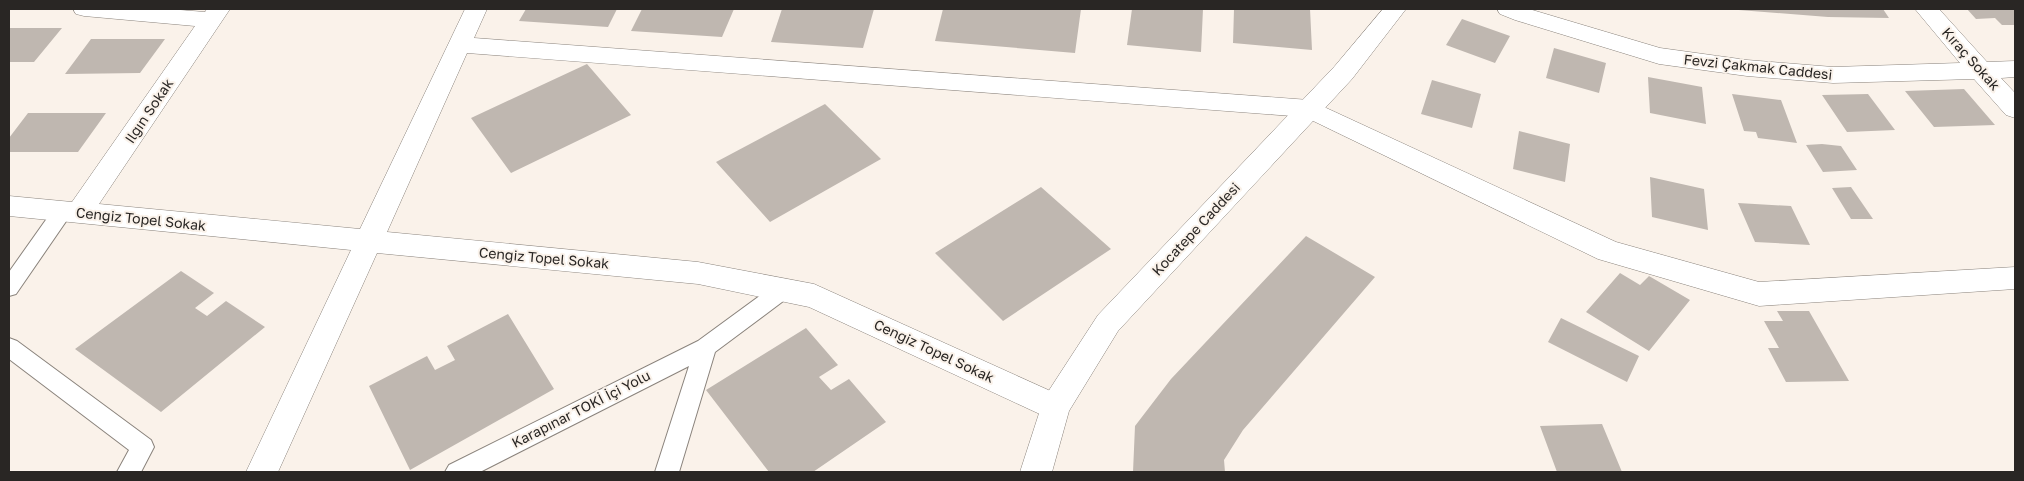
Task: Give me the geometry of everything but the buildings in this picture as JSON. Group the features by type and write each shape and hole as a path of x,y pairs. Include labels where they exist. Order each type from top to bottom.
{"street":[{"path":"84,9 215,14"},
{"path":"262,472 476,9"},
{"name":"Kocatepe Caddesi","path":"1036,472 1055,407 1108,323 1342,73 1395,9"},
{"name":"Fevzi Çakmak Caddesi","path":"1508,9 1659,56 1748,68 1833,75 2015,68"},
{"name":"Kıraç Sokak","path":"1926,9 2015,109"},
{"name":"Ilgın Sokak","path":"71,212 215,14"},
{"path":"460,45 1309,109 1608,251 1759,294 2015,278"},
{"name":"Cengiz Topel Sokak","path":"9,206 698,273 814,296 1055,407"}],"lane":[{"path":"9,288 71,212"},
{"name":"Karapınar TOKİ İçi Yolu","path":"456,472 706,346 783,290"},
{"path":"667,472 706,346"},
{"path":"9,347 143,447 129,472"}]}
